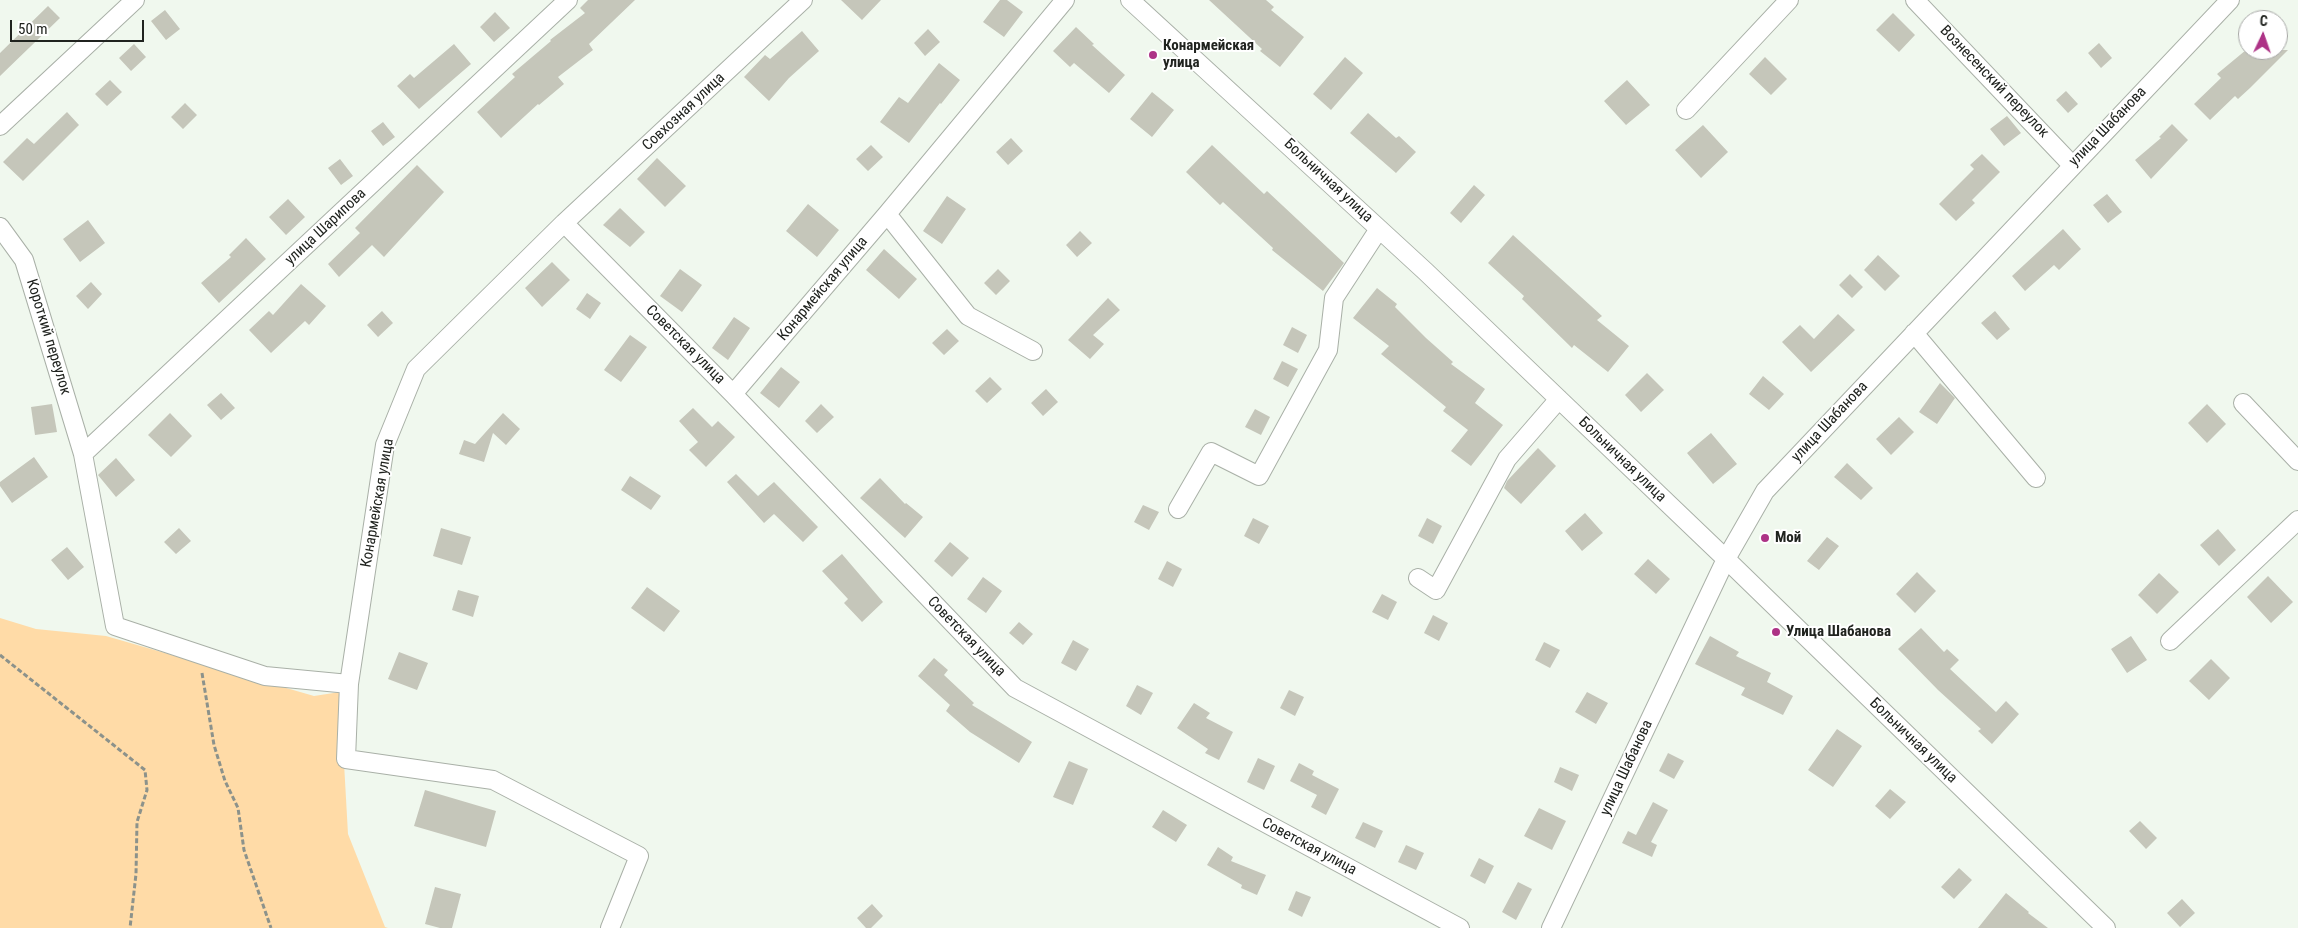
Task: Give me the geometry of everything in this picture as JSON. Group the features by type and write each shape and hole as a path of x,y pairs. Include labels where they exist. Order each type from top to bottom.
{"street":[{"path":"0,126 135,0"},
{"name":"улица Шарипова","path":"83,454 568,0"},
{"name":"Совхозная улица","path":"564,223 803,0"},
{"name":"Конармейская улица","path":"734,394 887,214 1064,0"},
{"name":"Больничная улица","path":"1130,0 1379,229 1559,399 2106,928"},
{"path":"1686,110 1789,0"},
{"name":"Вознесенский переулок","path":"1915,0 2072,165"},
{"name":"улица Шабанова","path":"1551,928 1726,559 1765,491 2230,0"},
{"path":"887,214 968,316 1033,351"},
{"name":"Советская улица","path":"564,223 734,394 1015,688 1460,928"},
{"name":"Конармейская улица","path":"564,223 416,369 385,445 349,684 346,759 493,780 639,856 610,928"},
{"name":"Короткий переулок","path":"0,227 24,260 83,454 115,626 201,655"},
{"path":"1178,509 1211,452 1259,476 1328,350 1334,298 1379,229"},
{"path":"1914,333 2036,478"},
{"path":"1418,578 1436,590 1507,460 1559,399"},
{"path":"2243,403 2298,461"},
{"path":"2170,642 2298,520"},
{"path":"201,655 265,676 349,684"}],"path":[{"path":"0,655 145,770 147,790 137,822 130,928"},
{"path":"201,655 203,687 214,745 225,782 238,808 244,850 271,928"}],"shaded area":[{"path":"0,618 36,629 106,636 314,696 340,692 348,834 385,927 388,928 0,928"}],"building":[{"path":"588,0 635,0 589,44 593,50 558,77 564,84 538,104 501,138 477,112 515,77 512,74 550,40 585,13 580,8"},
{"path":"841,0 881,0 862,20"},
{"path":"1000,0 1007,0 1023,12 1004,37 983,22"},
{"path":"1209,0 1266,0 1274,7 1271,10 1304,37 1280,67 1260,51 1262,49"},
{"path":"48,6 60,18 0,76 0,53"},
{"path":"165,10 180,29 166,40 151,21"},
{"path":"495,12 510,28 494,42 480,27"},
{"path":"1893,13 1915,35 1899,52 1876,30"},
{"path":"1076,27 1094,44 1092,45 1125,75 1109,93 1074,63 1070,67 1053,51"},
{"path":"928,29 940,42 925,56 914,43"},
{"path":"802,31 819,51 789,78 769,101 744,77 765,55 770,59"},
{"path":"2099,43 2112,58 2101,68 2088,53"},
{"path":"134,44 146,57 131,71 119,58"},
{"path":"454,44 471,64 419,109 397,86 410,74 414,78"},
{"path":"1345,57 1363,73 1331,110 1313,94"},
{"path":"1765,57 1787,79 1771,95 1749,74"},
{"path":"2238,57 2238,60 2278,60 2238,99 2235,96 2210,120 2194,104 2221,78 2217,74"},
{"path":"939,63 960,80 909,143 880,122 899,97 908,103"},
{"path":"110,80 122,92 107,106 95,94"},
{"path":"1627,80 1650,105 1626,125 1604,101"},
{"path":"2066,91 2078,104 2068,113 2056,100"},
{"path":"1152,92 1174,110 1152,137 1130,119"},
{"path":"185,103 197,115 183,129 171,117"},
{"path":"67,112 79,125 23,181 3,162 27,138 34,144"},
{"path":"1368,113 1396,138 1399,136 1416,152 1396,173 1350,133"},
{"path":"2007,116 2021,133 2004,146 1990,129"},
{"path":"383,122 395,137 383,146 371,131"},
{"path":"2172,124 2188,140 2151,179 2135,160 2161,138 2159,137"},
{"path":"1703,125 1728,152 1701,178 1675,150"},
{"path":"1011,138 1023,151 1008,165 996,152"},
{"path":"871,145 883,157 868,171 856,159"},
{"path":"1212,145 1264,194 1267,191 1344,263 1323,291 1272,250 1273,248 1223,202 1220,205 1186,172"},
{"path":"1982,154 2000,172 1972,200 1975,203 1956,221 1939,204 1974,169 1970,165"},
{"path":"657,158 686,186 665,207 637,179"},
{"path":"340,159 353,176 341,185 328,168"},
{"path":"417,165 444,192 384,257 372,245 339,277 328,264 360,233 355,228"},
{"path":"1474,185 1485,195 1461,223 1450,213"},
{"path":"2107,194 2122,212 2108,223 2093,205"},
{"path":"947,196 966,209 942,244 923,231"},
{"path":"288,199 305,217 286,235 269,217"},
{"path":"808,204 839,230 817,257 786,231"},
{"path":"620,208 645,232 630,247 603,225"},
{"path":"88,220 105,243 80,262 63,239"},
{"path":"2063,229 2081,249 2059,270 2054,265 2025,291 2012,276"},
{"path":"1080,231 1092,243 1077,257 1066,245"},
{"path":"1513,235 1602,316 1597,320 1629,346 1608,372 1574,345 1572,348 1522,299 1524,296 1488,263"},
{"path":"246,238 266,259 219,303 201,283 231,257 229,255"},
{"path":"884,249 917,279 899,299 866,270"},
{"path":"1878,255 1900,276 1885,291 1864,270"},
{"path":"552,262 570,280 542,307 525,288"},
{"path":"680,269 702,285 682,312 660,296"},
{"path":"998,269 1010,281 996,295 984,283"},
{"path":"1850,274 1863,287 1852,298 1839,285"},
{"path":"91,282 102,294 88,309 76,296"},
{"path":"301,284 326,306 309,325 305,321 271,353 249,330 269,311 273,315"},
{"path":"1377,288 1397,304 1395,307 1453,362 1451,364 1485,389 1475,403 1503,425 1471,466 1451,451 1468,430 1443,411 1446,407 1381,354 1389,346 1353,318"},
{"path":"587,293 601,303 590,319 576,309"},
{"path":"1108,298 1120,310 1093,335 1104,344 1090,359 1068,340"},
{"path":"382,311 393,323 378,337 367,325"},
{"path":"1995,311 2010,329 1997,340 1981,323"},
{"path":"1838,314 1855,330 1811,372 1782,342 1800,325 1814,339"},
{"path":"734,317 750,328 728,360 712,348"},
{"path":"1292,327 1307,335 1298,353 1283,345"},
{"path":"947,329 959,341 944,355 932,343"},
{"path":"630,335 647,347 621,382 604,370"},
{"path":"1282,361 1298,369 1288,387 1273,379"},
{"path":"781,367 800,382 779,408 760,393"},
{"path":"1647,373 1664,390 1641,412 1625,395"},
{"path":"1763,376 1784,394 1769,410 1749,394"},
{"path":"990,377 1002,389 987,403 975,391"},
{"path":"1940,383 1955,398 1937,424 1919,412"},
{"path":"1046,389 1058,402 1043,416 1031,403"},
{"path":"221,393 235,408 221,420 207,405"},
{"path":"52,404 57,432 35,435 31,407"},
{"path":"821,404 834,417 817,433 805,421"},
{"path":"2207,404 2226,424 2207,443 2188,423"},
{"path":"693,408 712,427 718,421 735,437 706,467 689,450 698,442 679,421"},
{"path":"1255,409 1270,417 1261,435 1245,427"},
{"path":"170,413 192,436 171,457 148,435"},
{"path":"503,413 520,429 506,445 493,433 484,462 459,454 464,440 475,444"},
{"path":"1899,417 1914,432 1891,455 1876,439"},
{"path":"1711,433 1737,464 1713,484 1687,453"},
{"path":"1538,448 1556,466 1521,504 1504,488 1507,481"},
{"path":"34,457 48,477 12,503 0,486 0,482"},
{"path":"116,458 135,480 116,497 98,475"},
{"path":"1847,463 1873,488 1861,500 1834,477"},
{"path":"736,474 758,496 774,482 818,527 803,542 774,514 764,523 727,482"},
{"path":"630,476 661,496 651,510 621,490"},
{"path":"880,478 905,504 923,517 905,538 860,498"},
{"path":"1143,505 1159,512 1149,530 1134,522"},
{"path":"1585,513 1603,533 1582,551 1565,531"},
{"path":"1253,518 1269,526 1259,544 1244,536"},
{"path":"1427,518 1442,526 1433,544 1418,536"},
{"path":"179,528 191,541 176,554 164,542"},
{"path":"441,528 471,537 462,565 433,556"},
{"path":"2218,529 2236,550 2219,566 2200,545"},
{"path":"1827,537 1839,546 1819,570 1807,561"},
{"path":"950,542 969,558 952,577 934,561"},
{"path":"67,547 84,567 68,580 51,560"},
{"path":"842,554 883,602 862,622 844,603 848,599 822,571"},
{"path":"1648,559 1670,579 1656,594 1634,574"},
{"path":"1167,561 1182,569 1173,587 1158,579"},
{"path":"1917,572 1936,591 1915,613 1896,594"},
{"path":"2159,573 2179,592 2157,614 2138,595"},
{"path":"2268,576 2293,602 2271,623 2247,597"},
{"path":"983,577 1002,591 986,613 967,599"},
{"path":"647,587 680,611 664,632 631,608"},
{"path":"458,590 479,596 473,617 452,610"},
{"path":"1382,594 1397,602 1388,620 1372,612"},
{"path":"1433,615 1448,623 1439,641 1424,633"},
{"path":"1019,622 1033,634 1023,645 1009,633"},
{"path":"1921,628 1944,652 1947,649 1959,660 1950,669 1996,712 2006,701 2019,714 1992,744 1978,731 1981,729 1938,690 1898,649"},
{"path":"1710,636 1739,652 1736,656 1771,673 1767,682 1793,696 1783,715 1741,695 1745,688 1695,664"},
{"path":"2131,636 2147,660 2127,673 2111,649"},
{"path":"1073,640 1089,649 1076,671 1061,663"},
{"path":"1544,642 1560,650 1550,668 1535,660"},
{"path":"399,652 428,663 417,690 388,679"},
{"path":"934,658 948,670 944,675 974,703 972,705 1032,742 1019,763 970,732 946,711 950,705 918,676"},
{"path":"2211,659 2230,678 2209,700 2189,681"},
{"path":"1137,685 1153,693 1141,715 1126,706"},
{"path":"1289,690 1304,697 1295,716 1280,708"},
{"path":"1587,692 1608,703 1596,724 1575,712"},
{"path":"1194,703 1210,713 1206,718 1233,732 1219,760 1205,753 1208,749 1177,728"},
{"path":"1837,729 1862,746 1833,787 1808,770"},
{"path":"1668,753 1684,761 1674,779 1659,771"},
{"path":"1258,758 1275,766 1264,790 1247,782"},
{"path":"1069,761 1088,769 1073,805 1053,797"},
{"path":"1299,763 1314,771 1312,775 1339,789 1326,815 1311,807 1317,795 1290,781"},
{"path":"1560,767 1579,775 1572,791 1554,782"},
{"path":"1890,789 1906,802 1890,819 1875,806"},
{"path":"425,790 496,811 486,847 414,826"},
{"path":"1653,802 1668,810 1651,842 1657,845 1652,857 1622,843 1628,831 1636,835"},
{"path":"1539,808 1566,821 1552,850 1524,836"},
{"path":"1163,810 1187,825 1176,842 1152,827"},
{"path":"2140,821 2157,838 2146,849 2129,831"},
{"path":"1363,822 1383,831 1375,848 1355,838"},
{"path":"1406,845 1424,853 1416,870 1398,862"},
{"path":"1218,847 1233,857 1231,861 1266,875 1257,895 1241,888 1242,885 1207,865"},
{"path":"1479,858 1494,866 1485,884 1470,876"},
{"path":"1959,868 1972,880 1954,899 1941,887"},
{"path":"1518,882 1532,889 1516,920 1502,912"},
{"path":"435,887 461,894 452,928 440,928 425,924"},
{"path":"1296,891 1311,897 1302,917 1288,910"},
{"path":"2006,893 2028,913 2048,928 1978,928"},
{"path":"2182,899 2195,913 2180,927 2167,913"},
{"path":"872,904 883,916 871,928 866,928 857,918"}],"place":[{"name":"Конармейская улица","path":"1153,55"},
{"name":"Мой","path":"1765,538"},
{"name":"Улица Шабанова","path":"1776,632"}]}
